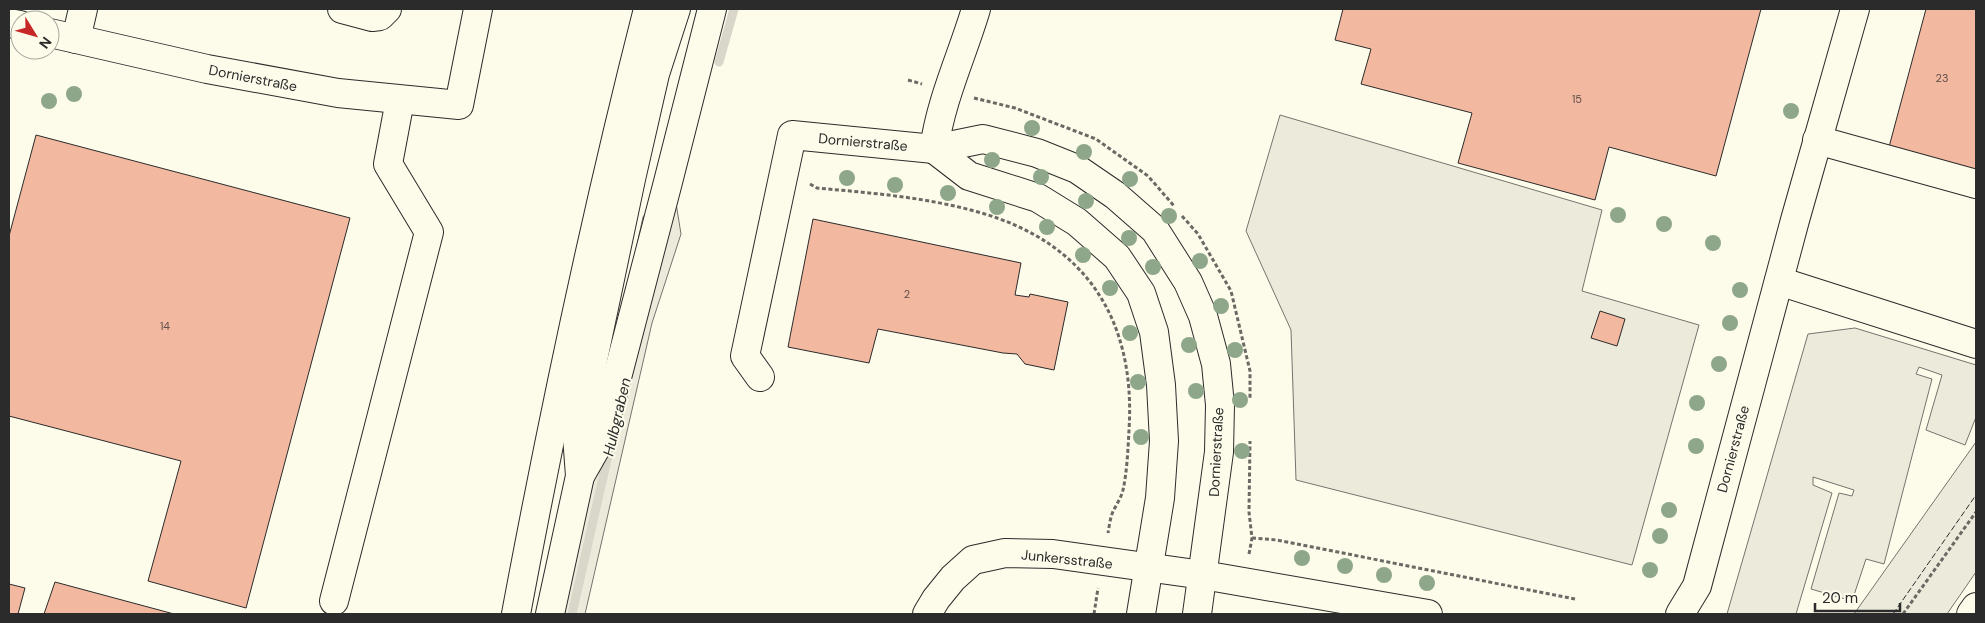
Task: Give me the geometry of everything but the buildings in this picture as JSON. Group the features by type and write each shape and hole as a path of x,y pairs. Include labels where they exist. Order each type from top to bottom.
{"main road":[{"path":"63,36 83,9"},
{"path":"342,9 372,17 380,16 387,9"},
{"name":"Dornierstraße","path":"63,36 216,71 338,93 459,106 478,9"},
{"path":"516,614 538,497 643,75 648,9"},
{"path":"643,75 676,9"},
{"path":"580,476 601,439 712,9"},
{"path":"976,9 947,91 934,148 969,176 1038,198 1078,222 1117,257 1141,293 1154,332 1161,385 1164,442 1161,490 1141,614"},
{"name":"Dornierstraße","path":"1680,614 1696,586 1817,140 1855,9"},
{"path":"334,601 429,232 388,164 400,100"},
{"name":"Dornierstraße","path":"785,172 792,136 934,148 983,139 1038,153 1077,169 1115,195 1155,230 1188,282 1206,326 1216,364 1220,405 1219,452 1197,614"},
{"path":"1817,140 1976,184"},
{"path":"760,377 745,356 785,172"},
{"path":"550,614 580,476 577,436 619,176"},
{"path":"1779,280 1976,344"},
{"name":"Junkersstraße","path":"927,614 953,578 974,560 1005,553 1053,554 1203,575"},
{"path":"1203,575 1428,614"},
{"path":"1971,614 1976,607"}],"path":[{"path":"785,172 817,188 903,196 978,212 1018,227 1057,248 1086,275 1102,297 1124,350 1128,385 1129,429 1123,492 1111,516 1094,614"},
{"path":"1902,614 1976,512"},
{"path":"1252,538 1277,540 1575,599"}],"shaded area":[{"path":"1280,115 1602,210 1582,291 1699,325 1632,565 1296,480 1291,330 1246,231"},
{"path":"656,198 676,203 681,234 652,323 585,614 558,614 643,217"},
{"path":"1855,328 1976,365 1976,417 1965,445 1926,430 1942,375 1919,367 1916,374 1932,379 1884,564 1866,559 1852,601 1811,589 1839,493 1852,496 1854,490 1813,477 1813,485 1832,493 1796,614 1727,614 1808,334"},
{"path":"1976,442 1976,572 1947,614 1854,614"}],"waterway":[{"name":"Hulbgraben","path":"719,62 734,9"},
{"name":"Hulbgraben","path":"572,614 611,442"}],"fence":[{"path":"1893,614 1976,495"}]}
